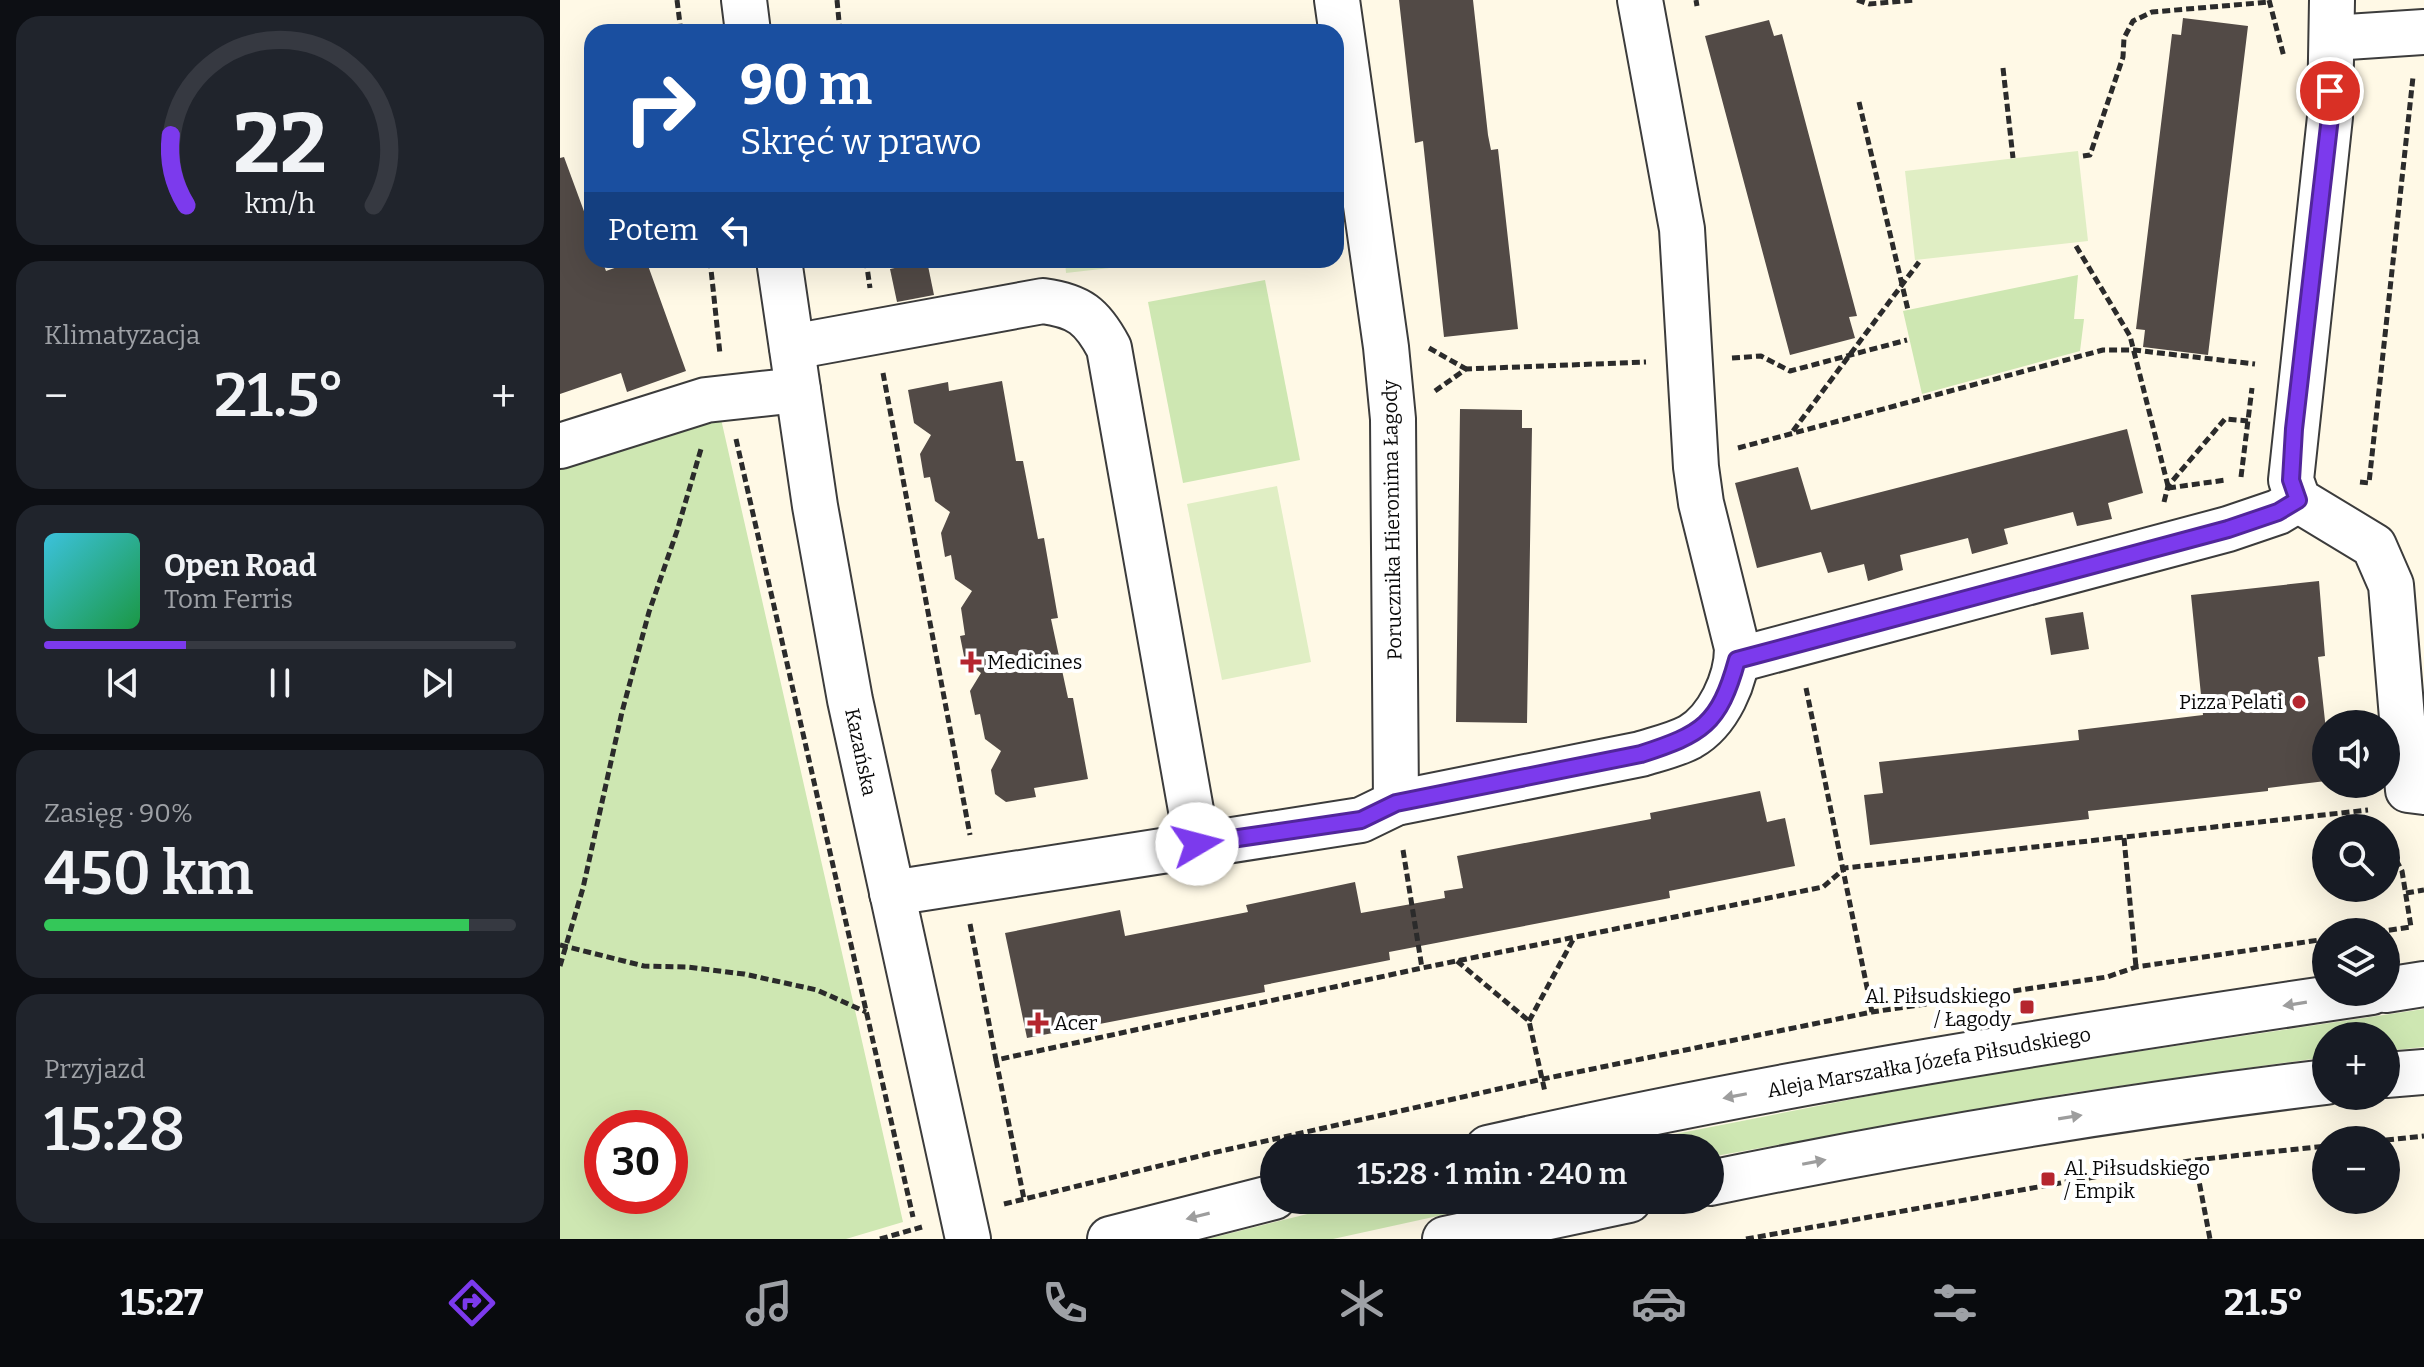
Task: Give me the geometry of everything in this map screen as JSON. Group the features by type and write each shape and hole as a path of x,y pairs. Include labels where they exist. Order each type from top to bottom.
{"street":[{"path":"744,0 747,24"},
{"name":"Porucznika Hieronima Łagody","path":"1337,0 1339,24"},
{"path":"892,893 1361,820 1396,803 1641,754 1681,741 1706,724 1732,679 1737,648 1698,479 1682,229 1640,0"},
{"path":"2424,32 2332,19 2330,117 2291,480 2298,500 2374,546 2384,568 2391,585 2408,790 2424,792"},
{"name":"Porucznika Hieronima Łagody","path":"1344,89 1386,347 1393,419 1396,803"},
{"name":"Kazańska","path":"780,268 815,506 850,700 968,1239"},
{"path":"792,347 1043,301 1066,305 1083,313 1098,327 1109,348 1197,844"},
{"path":"560,446 706,400 798,390"},
{"path":"1737,660 2228,529 2278,512 2298,500"},
{"path":"2400,988 2424,984"},
{"name":"Aleja Marszałka Józefa Piłsudskiego","path":"1555,1134 1805,1082 2312,1001"},
{"path":"2400,1074 2424,1072"},
{"path":"1724,1180 2052,1120 2312,1084"},
{"path":"1110,1239 1260,1201"},
{"path":"1445,1239 1563,1214"}],"path":[{"path":"677,0 680,24"},
{"path":"837,0 839,24"},
{"path":"1857,0 1869,4 1916,0"},
{"path":"2083,156 2090,155 2123,57 2124,38 2133,21 2152,12 2269,1 2285,61"},
{"path":"2003,68 2013,158"},
{"path":"1859,102 1908,310"},
{"path":"2076,246 2130,336 2168,486"},
{"path":"1792,432 1919,262"},
{"path":"711,268 726,398 916,1228"},
{"path":"2241,477 2257,349"},
{"path":"1733,449 2103,350 2134,350 2255,364"},
{"path":"560,966 563,945 583,888 622,712 649,612 699,454 726,398"},
{"path":"2160,516 2168,486 2225,419 2248,421"},
{"path":"1797,644 1872,1012"},
{"path":"1396,803 1422,968"},
{"path":"2124,838 2136,967"},
{"path":"2400,867 2411,927 2400,929"},
{"path":"2406,893 2424,890"},
{"path":"1529,1021 1574,938"},
{"path":"563,945 644,966 687,967 744,974 817,990 867,1012"},
{"path":"1456,961 1529,1021 1546,1101"},
{"path":"996,1060 1024,1199"},
{"path":"2400,1139 2424,1136"},
{"path":"1746,1239 2195,1160 2312,1147"},
{"path":"2195,1160 2210,1239"}],"green space":[{"path":"2078,151 2088,241 1915,260 1905,171"},
{"path":"1066,268 1110,268 1066,273"},
{"path":"2078,275 2074,319 2084,319 2080,351 1922,394 1903,311"},
{"path":"1265,280 1300,460 1183,483 1148,302"},
{"path":"721,419 903,1222 846,1239 560,1239 560,468"},
{"path":"1277,486 1311,662 1222,680 1187,504"},
{"path":"2424,1009 2424,1047 2400,1050 2400,1022 2336,1022"},
{"path":"2312,1026 2312,1059 2070,1093 1724,1155 1724,1134 1675,1134 1966,1077"},
{"path":"1308,1214 1447,1214 1333,1239 1207,1239"}],"building":[{"path":"1399,0 1473,0 1488,135 1491,150 1498,149 1518,329 1444,337 1423,141 1415,143"},
{"path":"2183,18 2248,26 2208,355 2143,347 2145,330 2136,329 2172,34 2181,35"},
{"path":"1769,20 1774,36 1782,34 1857,316 1849,317 1855,338 1790,355 1705,36"},
{"path":"564,157 584,211 584,268 605,268 606,271 614,268 649,268 686,371 627,392 621,373 560,394 560,158"},
{"path":"928,268 934,295 897,302 890,269"},
{"path":"1002,381 1016,461 1023,461 1038,539 1044,538 1058,618 1051,619 1068,698 1073,698 1088,779 1034,788 1036,797 1006,802 995,794 991,770 1001,751 985,739 980,714 975,715 970,691 981,673 965,661 960,636 965,635 961,608 972,591 955,579 951,555 945,557 941,533 950,512 935,501 930,477 924,478 920,454 931,435 914,423 908,390 948,382 949,391"},
{"path":"1460,409 1522,410 1522,428 1532,428 1527,723 1456,722"},
{"path":"2127,429 2143,493 2108,503 2112,519 2077,526 2073,512 2004,529 2008,544 1972,554 1968,538 1900,555 1903,570 1868,581 1864,564 1828,573 1821,552 1757,568 1735,483 1798,467 1811,510"},
{"path":"2319,581 2325,656 2318,657 2324,710 2312,710 2312,783 2268,788 2268,791 2088,811 2089,819 1870,845 1864,795 1883,793 1879,762 2079,740 2078,730 2203,715 2191,595"},
{"path":"2083,612 2089,649 2051,655 2045,618"},
{"path":"1760,791 1767,822 1785,818 1795,866 1669,891 1670,898 1389,952 1390,960 1264,985 1265,992 1027,1038 1005,933 1120,910 1125,936 1248,912 1246,905 1355,882 1361,913 1445,898 1444,891 1463,888 1457,856 1651,819 1650,813"}],"place":[{"name":"Medicines","path":"971,662"},
{"name":"Pizza Pelati","path":"2299,702"},
{"name":"Al. Piłsudskiego / Łagody","path":"2027,1007"},
{"name":"Acer","path":"1038,1023"},
{"name":"Al. Piłsudskiego / Empik","path":"2048,1179"}],"route":[{"path":"1197,844 1361,820 1396,803 1641,754 1681,741 1706,724 1726,694 1737,660 2228,529 2278,512 2298,500 2291,480 2294,429 2330,117 2330,91"}]}
